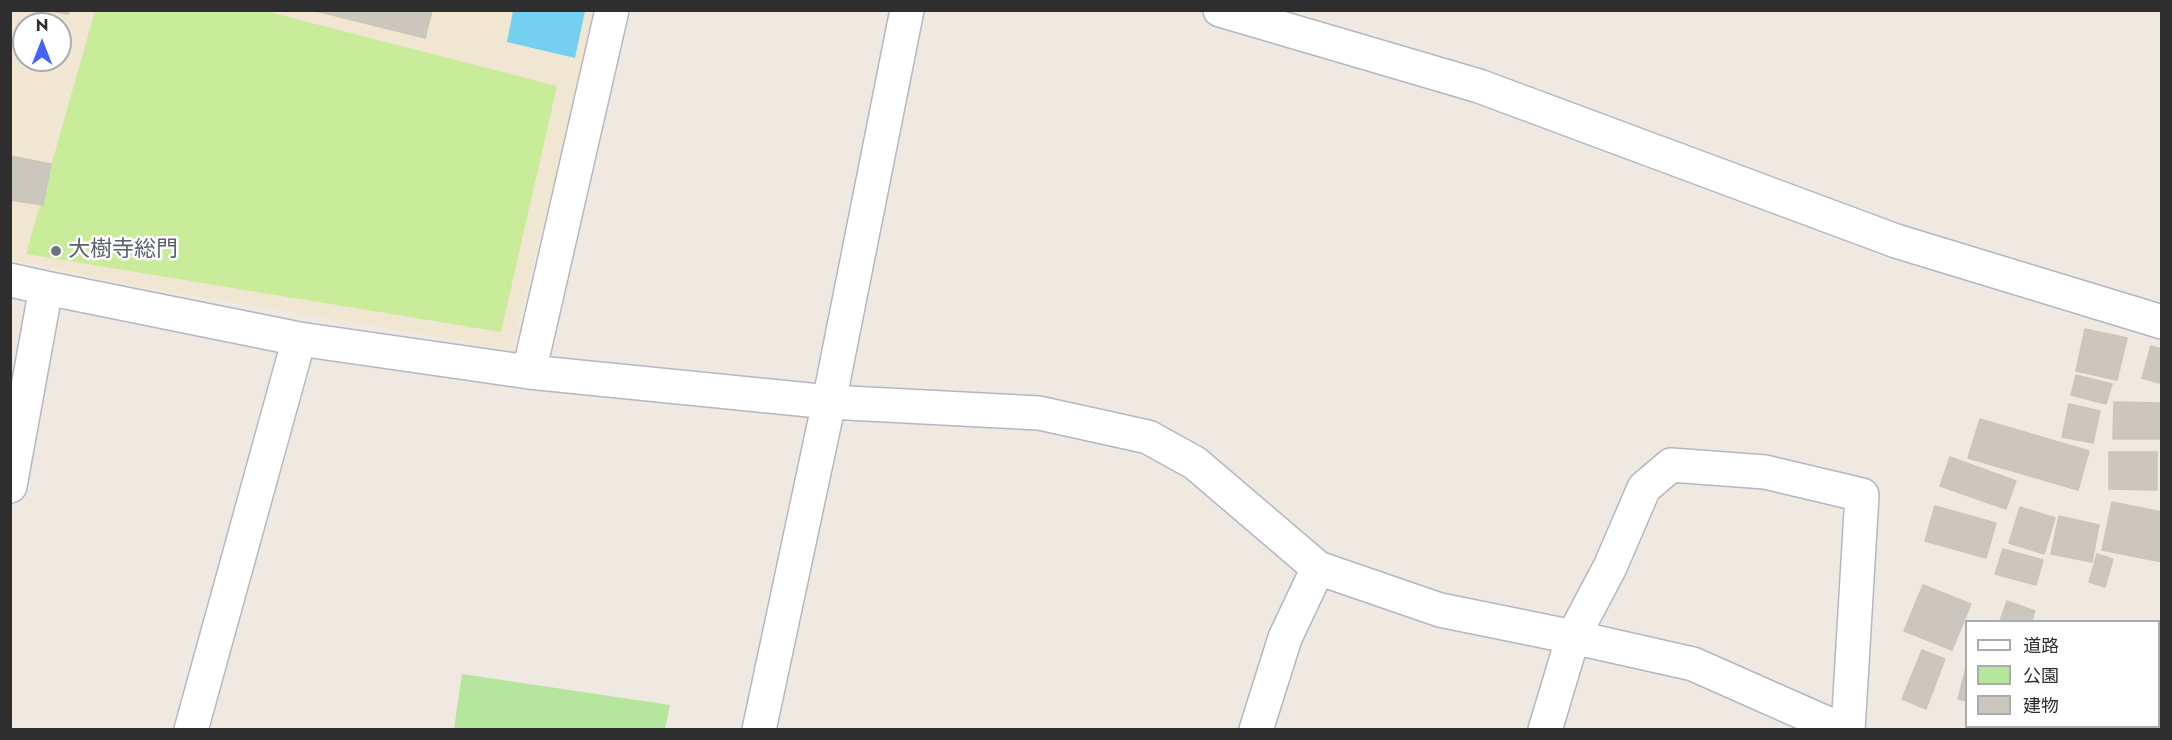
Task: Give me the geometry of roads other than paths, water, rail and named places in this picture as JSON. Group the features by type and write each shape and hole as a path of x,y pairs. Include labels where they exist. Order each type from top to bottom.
{"street":[{"path":"529,372 612,10"},
{"path":"759,729 829,402 907,10"},
{"path":"1220,10 1284,19 1479,86 1896,241 2162,322"},
{"path":"10,280 299,339 529,372 829,402 1039,413 1148,437 1195,464 1318,568 1440,610 1693,664 1842,729"},
{"path":"10,486 46,288"},
{"path":"191,729 299,339"},
{"path":"1545,729 1573,637 1610,567 1644,488 1671,465 1765,472 1862,495 1848,729"},
{"path":"1256,729 1285,638 1318,568"}],"water":[{"path":"513,11 585,11 575,58 507,42"}],"place":[{"name":"大樹寺総門","path":"56,251"}]}
